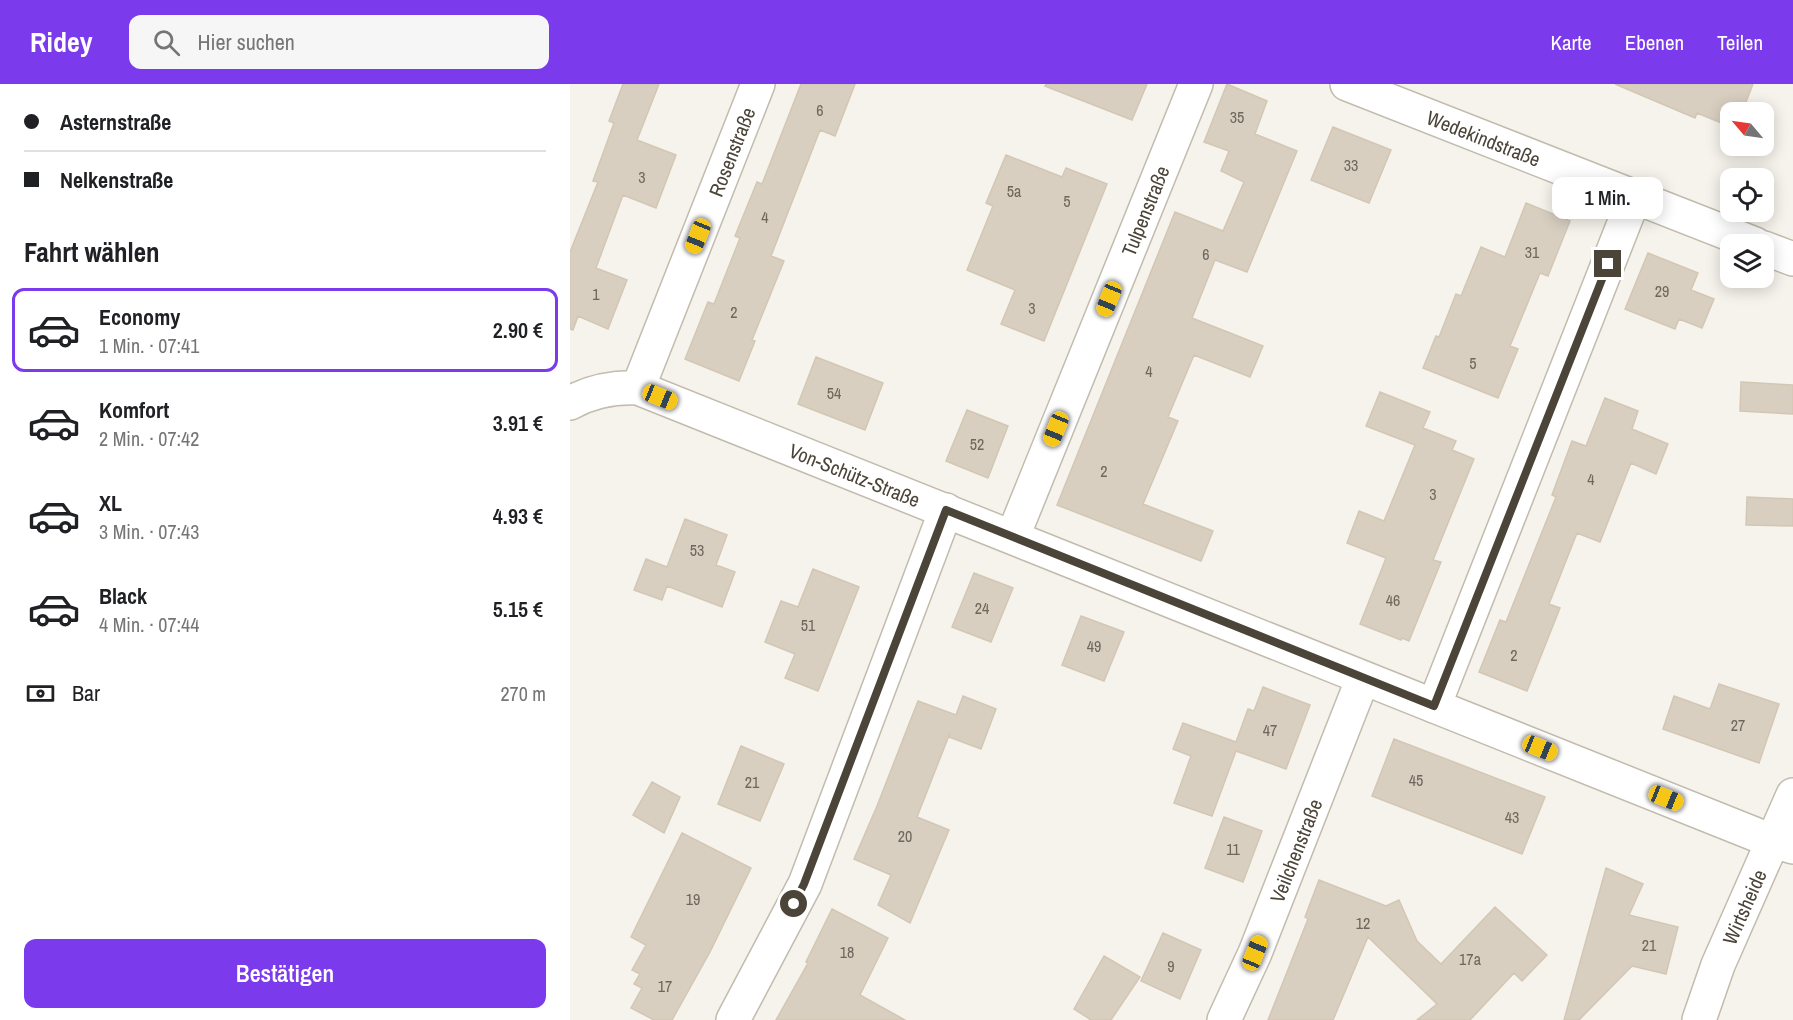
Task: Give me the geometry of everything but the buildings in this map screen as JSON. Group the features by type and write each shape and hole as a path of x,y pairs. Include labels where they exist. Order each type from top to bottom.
{"street":[{"name":"Rosenstraße","path":"629,388 758,84"},
{"name":"Tulpenstraße","path":"1013,536 1196,84"},
{"name":"Wedekindstraße","path":"1347,84 1729,234"},
{"path":"1434,706 1634,198"},
{"path":"1774,252 1793,259"},
{"path":"570,403 585,395 629,388"},
{"name":"Von-Schütz-Straße","path":"629,388 1013,536 1782,844"},
{"path":"733,1020 804,884 946,510"},
{"name":"Veilchenstraße","path":"1224,1020 1255,953 1363,678"},
{"name":"Wirtsheide","path":"1699,1020 1718,965 1782,844 1793,795"}],"route":[{"path":"794,904 804,884 946,510 1434,706 1608,264"}]}
